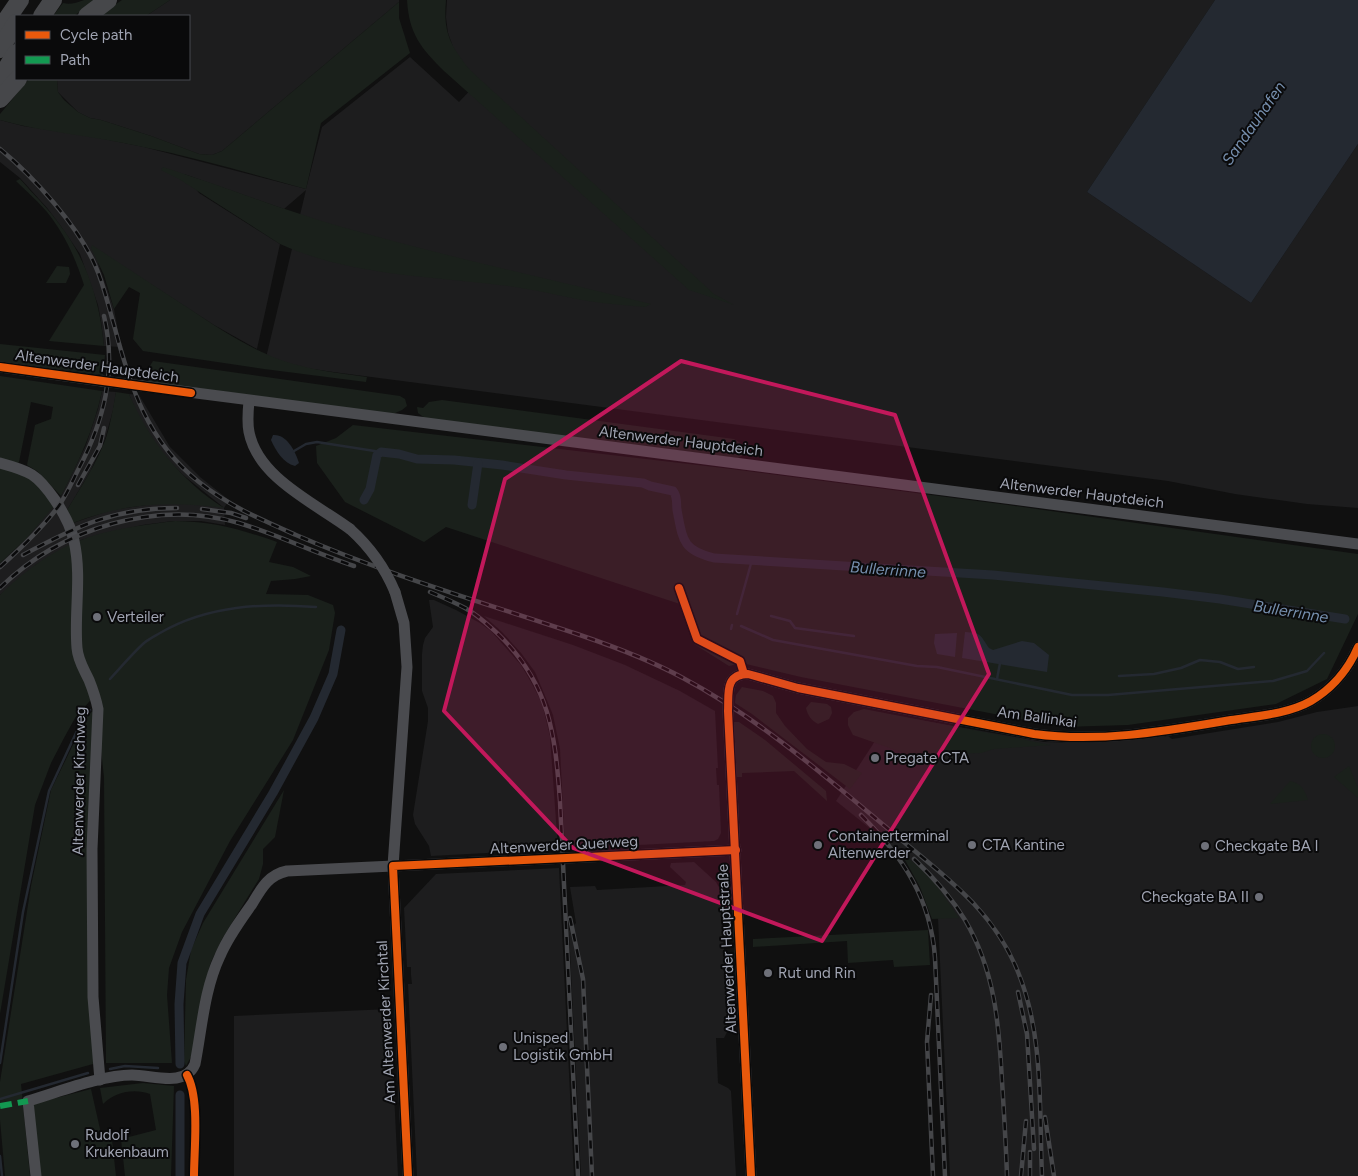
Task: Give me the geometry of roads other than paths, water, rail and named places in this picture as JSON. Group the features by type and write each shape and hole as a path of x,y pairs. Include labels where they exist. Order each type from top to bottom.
{"highway":[{"path":"0,30 20,0"},
{"path":"22,15 32,0"},
{"path":"43,15 53,0"},
{"path":"88,15 108,0"},
{"path":"0,49 15,25"},
{"path":"0,79 15,55"},
{"path":"0,99 17,80"}],"street":[{"name":"Altenwerder Hauptdeich","path":"0,367 249,401 1358,544"},
{"name":"Am Altenwerder Kirchtal","path":"249,401 249,432 262,461 286,485 350,529 373,553 395,592 404,623 408,668 393,866 408,1176"},
{"name":"Altenwerder Kirchweg","path":"0,463 28,471 43,482 62,512 75,542 77,648 80,665 95,695 98,709 92,849 93,997 100,1080"},
{"name":"Am Ballinkai","path":"728,691 734,678 748,674 807,690 1034,734 1094,737 1171,730 1290,710 1310,701 1330,688 1347,668 1358,647"},
{"name":"Altenwerder Hauptstraße","path":"728,691 751,1176"},
{"name":"Altenwerder Querweg","path":"36,1176 28,1101 100,1080 130,1075 178,1078 190,1073 195,1064 208,993 218,961 229,938 272,877 287,871 736,850"}],"water":[{"name":"Sandauhafen","path":"1215,0 1358,0 1358,144 1251,303 1087,192"},
{"path":"273,435 278,435 286,440 293,449 299,463 295,466 283,459 271,440"},
{"path":"965,632 975,633 982,637 989,648 993,650 1022,641 1034,643 1049,655 1047,672 962,658"},
{"path":"957,633 955,657 937,654 934,643 935,634"}],"waterway":[{"path":"294,451 306,444 317,442 381,452"},
{"name":"Bullerrinne","path":"364,500 370,489 377,455 381,452 417,459 454,460 502,465 566,475 643,483 673,491 675,493 681,529 686,542 696,551 714,558 993,575 1220,599 1345,619"},
{"name":"Bullerrinne","path":"472,505 478,463"},
{"path":"737,614 752,560"},
{"path":"110,679 146,642 178,624 197,617 216,611 256,606 316,607"},
{"path":"771,616 790,621 795,628 854,636"},
{"path":"731,629 732,625"},
{"path":"741,626 773,640 917,666 937,667 1072,695 1108,695 1273,681 1307,671 1324,653"},
{"path":"180,1064 179,1004 182,963 200,914 273,793 314,718 333,674 341,630"},
{"path":"1119,676 1154,674 1181,668 1200,660 1220,662 1238,669 1254,667"},
{"path":"997,679 1000,663"},
{"path":"0,1063 23,912 49,791 82,720 90,710"},
{"path":"110,1069 125,1066 158,1068"},
{"path":"0,1099 88,1073"},
{"path":"180,1095 180,1176"},
{"path":"0,1156 2,1176"}],"railway":[{"path":"0,149 54,202 78,234 101,280 134,391 143,411 166,449 181,466 210,491 246,512 366,563 606,644 671,671 711,694 766,730 843,791 965,895 981,911 1008,950 1026,996 1032,1021 1039,1073 1042,1176"},
{"path":"0,567 31,538 58,507 95,433 106,395 108,376 108,336 104,316"},
{"path":"78,485 100,446 104,428"},
{"path":"23,555 79,527 115,515 134,511 177,508"},
{"path":"202,509 231,513 246,518"},
{"path":"0,588 24,567 51,549 81,535 111,524 143,517 175,515 207,516 239,523 354,566"},
{"path":"430,592 465,608 483,620 498,634 529,672 547,711 556,754 560,801 578,1176"},
{"path":"861,815 876,830 901,862 912,879 928,916 935,958 945,1176"},
{"path":"914,859 942,888 965,920 975,939 989,978 994,998 999,1039 1007,1176"},
{"path":"570,918 583,979 592,1176"},
{"path":"1018,992 1027,1034 1034,1149"},
{"path":"931,995 927,1042 933,1176"},
{"path":"1045,1117 1054,1176"},
{"path":"1021,1176 1026,1121"},
{"path":"1030,1152 1030,1176"}],"place":[{"name":"Verteiler","path":"97,617"},
{"name":"Pregate CTA","path":"875,758"},
{"name":"Containerterminal Altenwerder","path":"818,845"},
{"name":"CTA Kantine","path":"972,845"},
{"name":"Checkgate BA I","path":"1205,846"},
{"name":"Checkgate BA II","path":"1259,897"},
{"name":"Rut und Rin","path":"768,973"},
{"name":"Unisped Logistik GmbH","path":"503,1047"},
{"name":"Rudolf Krukenbaum","path":"75,1144"}]}
